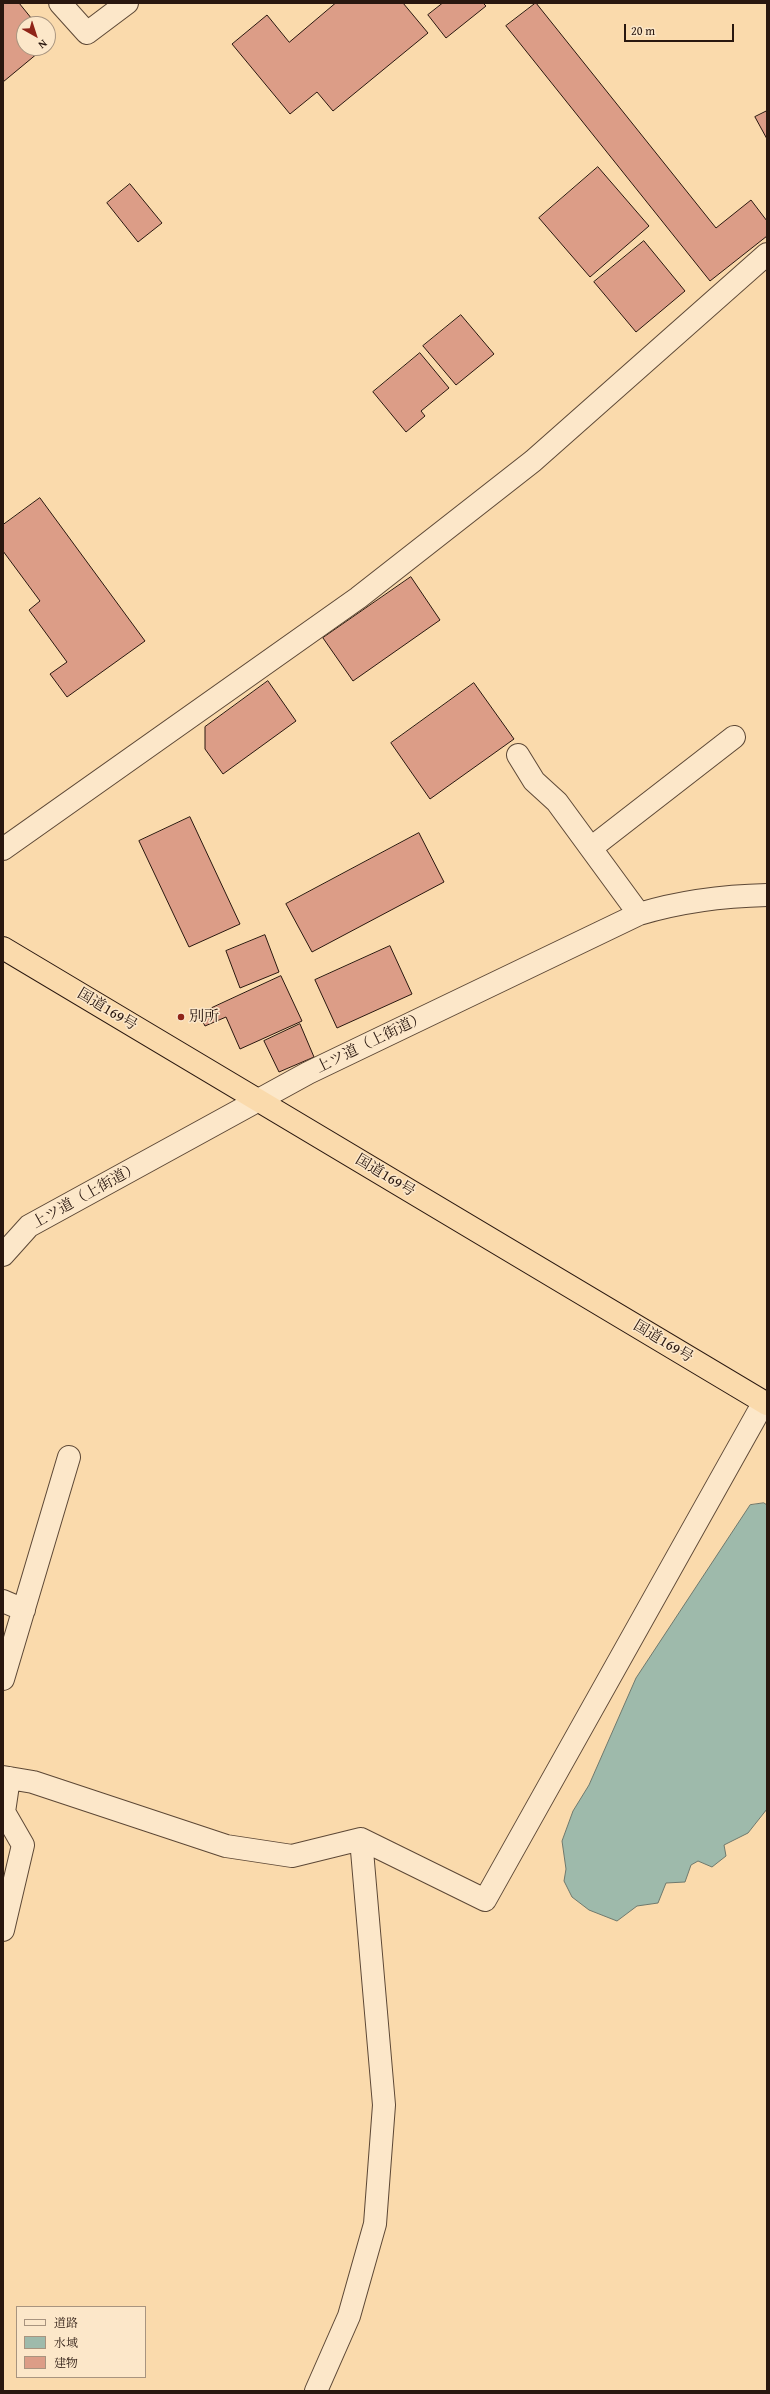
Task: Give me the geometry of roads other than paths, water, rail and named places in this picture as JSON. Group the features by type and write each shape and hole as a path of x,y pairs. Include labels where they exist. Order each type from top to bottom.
{"highway":[{"name":"国道169号","path":"3,948 765,1403"}],"street":[{"path":"60,3 87,33 127,3"},
{"path":"3,850 365,593 533,461 767,254"},
{"path":"591,848 734,737"},
{"path":"518,755 534,781 558,802 639,914"},
{"name":"上ツ道（上街道）","path":"3,1255 29,1226 308,1073 639,914 673,904 724,896 767,895"},
{"path":"3,1930 23,1845 4,1812 6,1777 33,1782 226,1846 292,1856 361,1839 485,1900 765,1403"},
{"path":"3,1679 69,1457"},
{"path":"3,1601 24,1610"},
{"path":"316,2391 349,2316 375,2224 384,2105 361,1839"}],"water":[{"path":"764,1503 767,1505 767,1809 748,1833 724,1845 726,1856 712,1867 698,1861 691,1865 685,1882 666,1883 658,1903 637,1906 617,1921 589,1910 572,1897 564,1881 566,1869 562,1841 573,1811 589,1785 636,1678 750,1505"}],"place":[{"name":"別所","path":"181,1017"}]}
